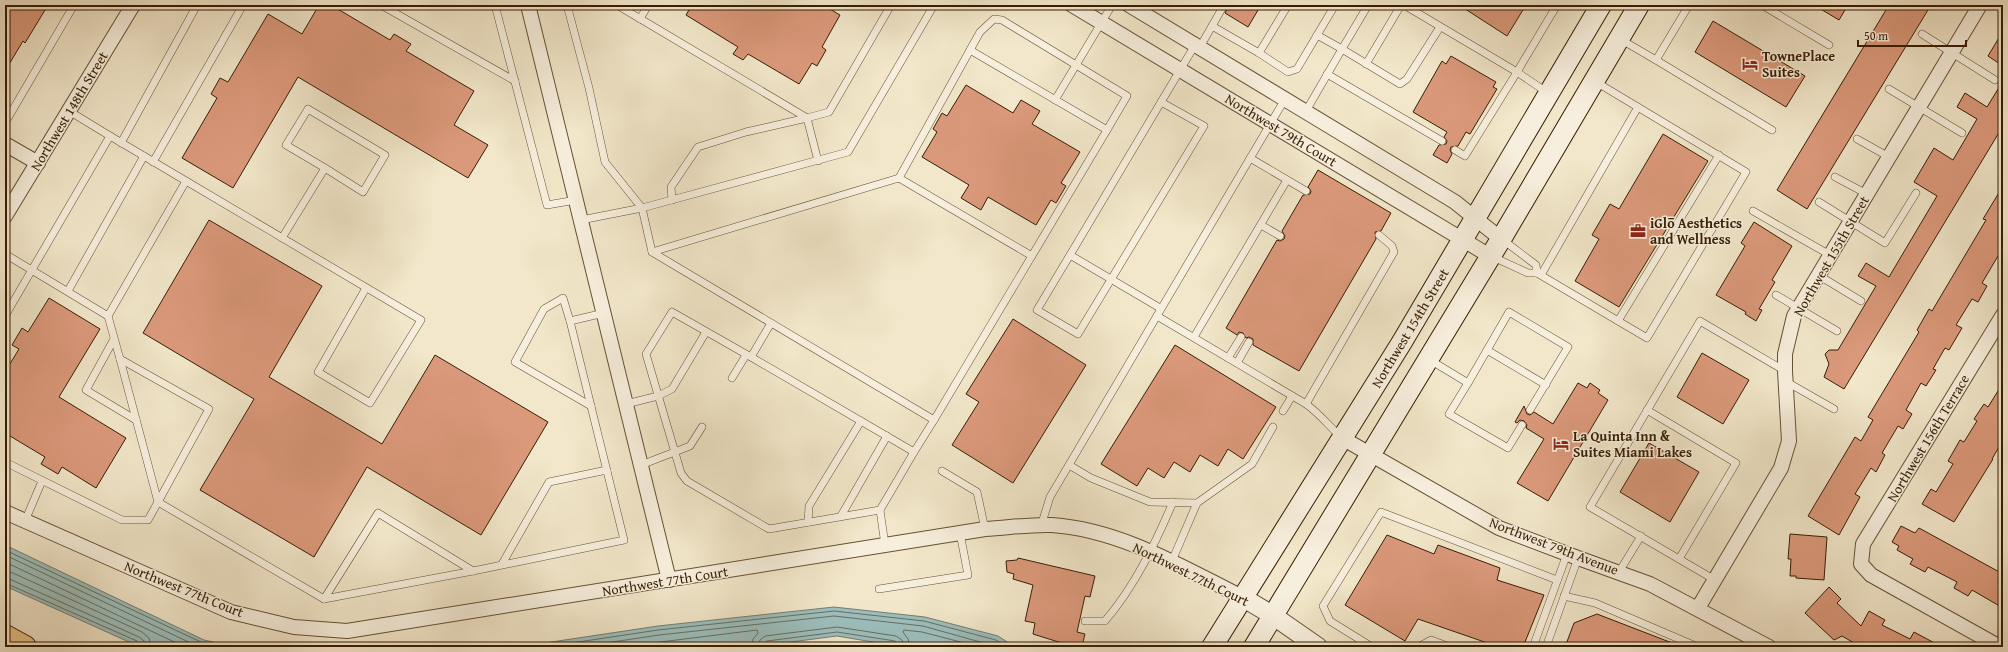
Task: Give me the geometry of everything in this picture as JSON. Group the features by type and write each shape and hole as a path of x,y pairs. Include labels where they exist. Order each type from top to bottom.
{"highway":[{"path":"5,636 25,647"}],"main road":[{"name":"Northwest 154th Street","path":"1212,647 1463,240 1601,5"},
{"path":"1254,647 1501,239 1639,5"}],"street":[{"name":"Northwest 148th Street","path":"5,216 133,5"},
{"path":"528,5 669,580"},
{"name":"Northwest 79th Court","path":"1072,5 1490,256"},
{"name":"Northwest 79th Court","path":"1129,5 1455,202 1501,239"},
{"name":"Northwest 155th Street","path":"1698,608 1781,468 1789,441 1785,354 1794,316 1980,5"},
{"path":"5,144 38,163"},
{"name":"Northwest 156th Terrace","path":"2000,647 1871,575 1860,564 1863,544 2003,315"},
{"name":"Northwest 79th Avenue","path":"1342,438 1369,455 1499,528 1650,584 1698,608 1769,647"},
{"name":"Northwest 77th Court","path":"5,512 231,612 294,627 347,631 985,529 1052,525 1102,534 1151,552 1242,597 1272,615 1318,647"}],"lane":[{"path":"5,123 74,5"},
{"path":"121,142 197,5"},
{"path":"154,162 243,5"},
{"path":"381,5 515,81"},
{"path":"495,5 547,205 576,200"},
{"path":"568,5 589,88 605,162 642,208 652,252 934,420"},
{"path":"617,5 807,118 818,160"},
{"path":"640,19 648,5"},
{"path":"672,200 671,187 698,147 746,132 829,112 891,5"},
{"path":"581,220 642,208 848,152 934,5"},
{"path":"1055,100 1112,5"},
{"path":"1162,102 1204,126 1078,334 1037,310 1180,70 1212,26 1224,5"},
{"path":"1259,54 1288,5"},
{"path":"1212,26 1288,72 1297,69 1335,5"},
{"path":"1306,111 1368,5"},
{"path":"1366,64 1402,5 1517,72 1548,93"},
{"path":"1455,150 1466,156 1557,5"},
{"path":"1656,60 1690,5"},
{"path":"1762,5 1830,45"},
{"path":"652,252 899,178 970,50 987,24 994,19 1002,20 1127,96 880,510 884,545"},
{"path":"1317,35 1400,84 1404,82 1440,27"},
{"path":"1922,34 1995,80"},
{"path":"1620,38 1772,130"},
{"path":"970,50 1107,130"},
{"path":"1327,74 1442,141"},
{"path":"1490,256 1528,273 1539,274 1647,338 1746,172 1594,81"},
{"path":"1889,89 1962,133"},
{"path":"1041,526 1050,497 1157,316 1160,308 1285,99"},
{"path":"1539,274 1638,107"},
{"path":"308,109 385,155 363,192 324,168 286,145 308,109"},
{"path":"69,111 421,320 370,404 318,372 366,288"},
{"path":"5,316 31,269 110,136"},
{"path":"1857,139 1889,157"},
{"path":"1618,321 1719,155"},
{"path":"68,291 144,156"},
{"path":"1250,158 1306,191"},
{"path":"282,238 324,168"},
{"path":"1835,177 1867,194"},
{"path":"899,178 1032,256"},
{"path":"1194,337 1287,180"},
{"path":"108,316 186,181"},
{"path":"1819,202 1885,243 1916,192"},
{"path":"1753,211 1830,255"},
{"path":"1261,225 1280,236"},
{"path":"1306,404 1394,252 1392,246 1379,234"},
{"path":"1501,239 1536,265 1539,274"},
{"path":"5,254 108,316 158,502 324,599 473,572 502,564 624,540 607,470 570,321 563,298 544,309 515,362 591,406"},
{"path":"1070,255 1160,308"},
{"path":"1818,275 1861,300"},
{"path":"1776,295 1838,332"},
{"path":"880,510 769,529 687,481 682,473 675,452 646,354 672,312 914,452"},
{"path":"1522,425 1508,448 1449,414 1510,312 1568,347 1530,410"},
{"path":"570,321 604,313"},
{"path":"1157,316 1306,404 1320,414 1328,425 1342,438"},
{"path":"1715,580 1590,507 1700,321 1834,408"},
{"path":"732,378 771,323"},
{"path":"626,404 658,396 672,389 706,332"},
{"path":"1228,358 1241,338"},
{"path":"114,339 86,390 136,420"},
{"path":"1237,363 1249,342"},
{"path":"1487,350 1546,385"},
{"path":"5,462 122,520 148,520 209,409 120,359"},
{"path":"1428,359 1468,383"},
{"path":"1283,411 1292,396"},
{"path":"1648,410 1736,463 1679,559"},
{"path":"808,522 808,506 861,421"},
{"path":"641,465 690,446 702,426"},
{"path":"1172,562 1198,503 1252,464 1273,427"},
{"path":"841,516 887,436"},
{"path":"1069,465 1091,478 1150,502 1198,503"},
{"path":"502,564 549,482 607,470"},
{"path":"942,471 978,492 985,529"},
{"path":"25,521 42,481"},
{"path":"1085,621 1105,621 1114,611 1151,552 1173,502"},
{"path":"1372,647 1330,621 1323,606 1381,512 1557,580"},
{"path":"324,599 378,513 473,572"},
{"path":"879,589 968,575 960,533"},
{"path":"1619,572 1641,536"},
{"path":"1533,647 1557,580 1573,556"},
{"path":"1546,647 1564,596 1573,556"},
{"path":"1564,596 1595,603 1698,647"},
{"path":"1418,647 1431,640 1450,647"}],"water":[{"path":"5,545 204,640 235,647 140,647 5,586"},
{"path":"834,607 925,617 998,636 1015,647 903,647 837,636 752,647 518,647 658,626"}],"building":[{"path":"5,5 48,5 25,43 23,41 5,71"},
{"path":"319,5 331,5 390,40 394,34 411,44 406,51 474,91 454,125 488,145 468,178 298,77 233,188 182,158 217,98 211,94 220,78 228,82 268,14 302,34"},
{"path":"692,5 823,5 840,15 822,47 826,50 817,66 812,63 799,84 748,54 743,60 733,54 738,47 686,15"},
{"path":"1229,5 1261,5 1248,27 1225,13"},
{"path":"1459,5 1526,5 1507,36"},
{"name":"TownePlace Suites","path":"1814,5 1848,5 1839,20"},
{"path":"1889,5 1931,5 1807,209 1777,190"},
{"name":"TownePlace Suites","path":"1713,21 1805,76 1786,107 1695,52"},
{"path":"2003,31 2003,66 1988,56"},
{"path":"1451,56 1496,82 1493,87 1497,89 1470,134 1466,132 1458,146 1451,147 1450,150 1452,154 1447,163 1433,155 1439,145 1446,144 1447,141 1444,137 1447,132 1413,112 1442,61 1446,64"},
{"path":"2003,81 2003,126 1844,389 1824,377 1829,364 1825,354 1829,350 1838,350 1876,286 1858,276 1866,263 1889,277 1937,196 1914,182 1934,148 1953,160 1977,119 1957,107 1965,93 1987,107"},
{"path":"966,85 1013,113 1021,100 1040,111 1032,124 1080,152 1061,183 1066,186 1056,203 1051,200 1036,225 988,197 981,210 961,198 969,185 922,157 937,132 933,129 942,113 947,116"},
{"path":"1663,134 1708,161 1619,307 1575,281 1599,239 1592,235 1610,204 1619,209"},
{"path":"1318,170 1391,213 1381,231 1375,232 1376,239 1299,371 1253,345 1253,339 1249,337 1246,338 1243,333 1239,332 1237,335 1226,328 1277,240 1280,241 1284,239 1285,236 1282,231 1303,195 1310,194 1311,191 1308,187"},
{"path":"2003,186 2003,259 1998,256 1982,283 1987,286 1978,302 1972,299 1956,325 1962,328 1949,350 1945,348 1933,369 1936,370 1926,386 1921,383 1906,410 1912,414 1903,429 1898,426 1882,453 1885,455 1876,472 1871,468 1855,494 1860,497 1839,535 1808,516 1855,437 1861,441 1873,420 1868,417 1919,332 1917,330 1929,309 1932,311 1986,220 1983,219"},
{"path":"209,220 322,286 269,377 382,444 435,355 548,422 481,535 367,467 314,557 200,490 254,399 143,333"},
{"path":"1754,222 1792,246 1772,280 1775,282 1759,309 1762,310 1756,321 1745,314 1746,312 1716,295 1745,246 1741,243"},
{"path":"49,298 100,329 59,397 126,438 96,488 62,467 58,474 41,464 45,457 5,433 5,372 19,349 12,345 22,328 28,332"},
{"path":"1013,319 1086,365 1013,483 952,445 979,402 966,394"},
{"path":"1175,345 1276,407 1243,459 1228,449 1218,466 1200,455 1190,472 1174,462 1164,478 1148,468 1137,486 1101,464"},
{"path":"1702,353 1749,380 1723,424 1677,397"},
{"name":"La Quinta Inn & Suites Miami Lakes","path":"1578,383 1587,388 1590,383 1600,390 1598,393 1608,400 1548,501 1517,483 1544,439 1526,428 1527,425 1524,421 1520,420 1517,423 1515,422 1524,406 1527,414 1530,415 1534,412 1553,424"},
{"path":"2003,383 2003,440 1954,522 1922,504 1931,489 1936,492 1953,464 1948,461 1960,440 1964,442 1977,421 1974,419 1984,404 1988,407"},
{"path":"1649,443 1699,472 1670,522 1620,492"},
{"path":"1901,526 1915,533 1919,528 2003,574 2003,608 1972,590 1968,596 1954,588 1957,582 1928,567 1925,572 1910,564 1913,559 1897,550 1899,546 1892,542"},
{"path":"1790,534 1827,537 1824,580 1796,578 1796,576 1790,576 1791,559 1788,559"},
{"path":"1387,535 1434,554 1438,545 1500,568 1497,580 1544,595 1523,647 1499,647 1418,619 1405,641 1345,605"},
{"path":"1018,558 1095,576 1090,597 1085,596 1077,632 1085,634 1082,646 1065,644 1033,634 1035,623 1025,621 1033,585 1013,579 1014,574 1007,572 1006,561 1017,560"},
{"path":"1829,587 1841,599 1837,603 1861,626 1869,611 1885,620 1882,625 1910,639 1914,632 1942,647 1861,647 1842,636 1834,640 1805,613"},
{"path":"1597,614 1680,647 1565,647 1574,623"}],"place":[{"name":"TownePlace Suites","path":"1750,64"},
{"name":"iGlō Aesthetics and Wellness","path":"1638,231"},
{"name":"La Quinta Inn & Suites Miami Lakes","path":"1561,444"}]}
